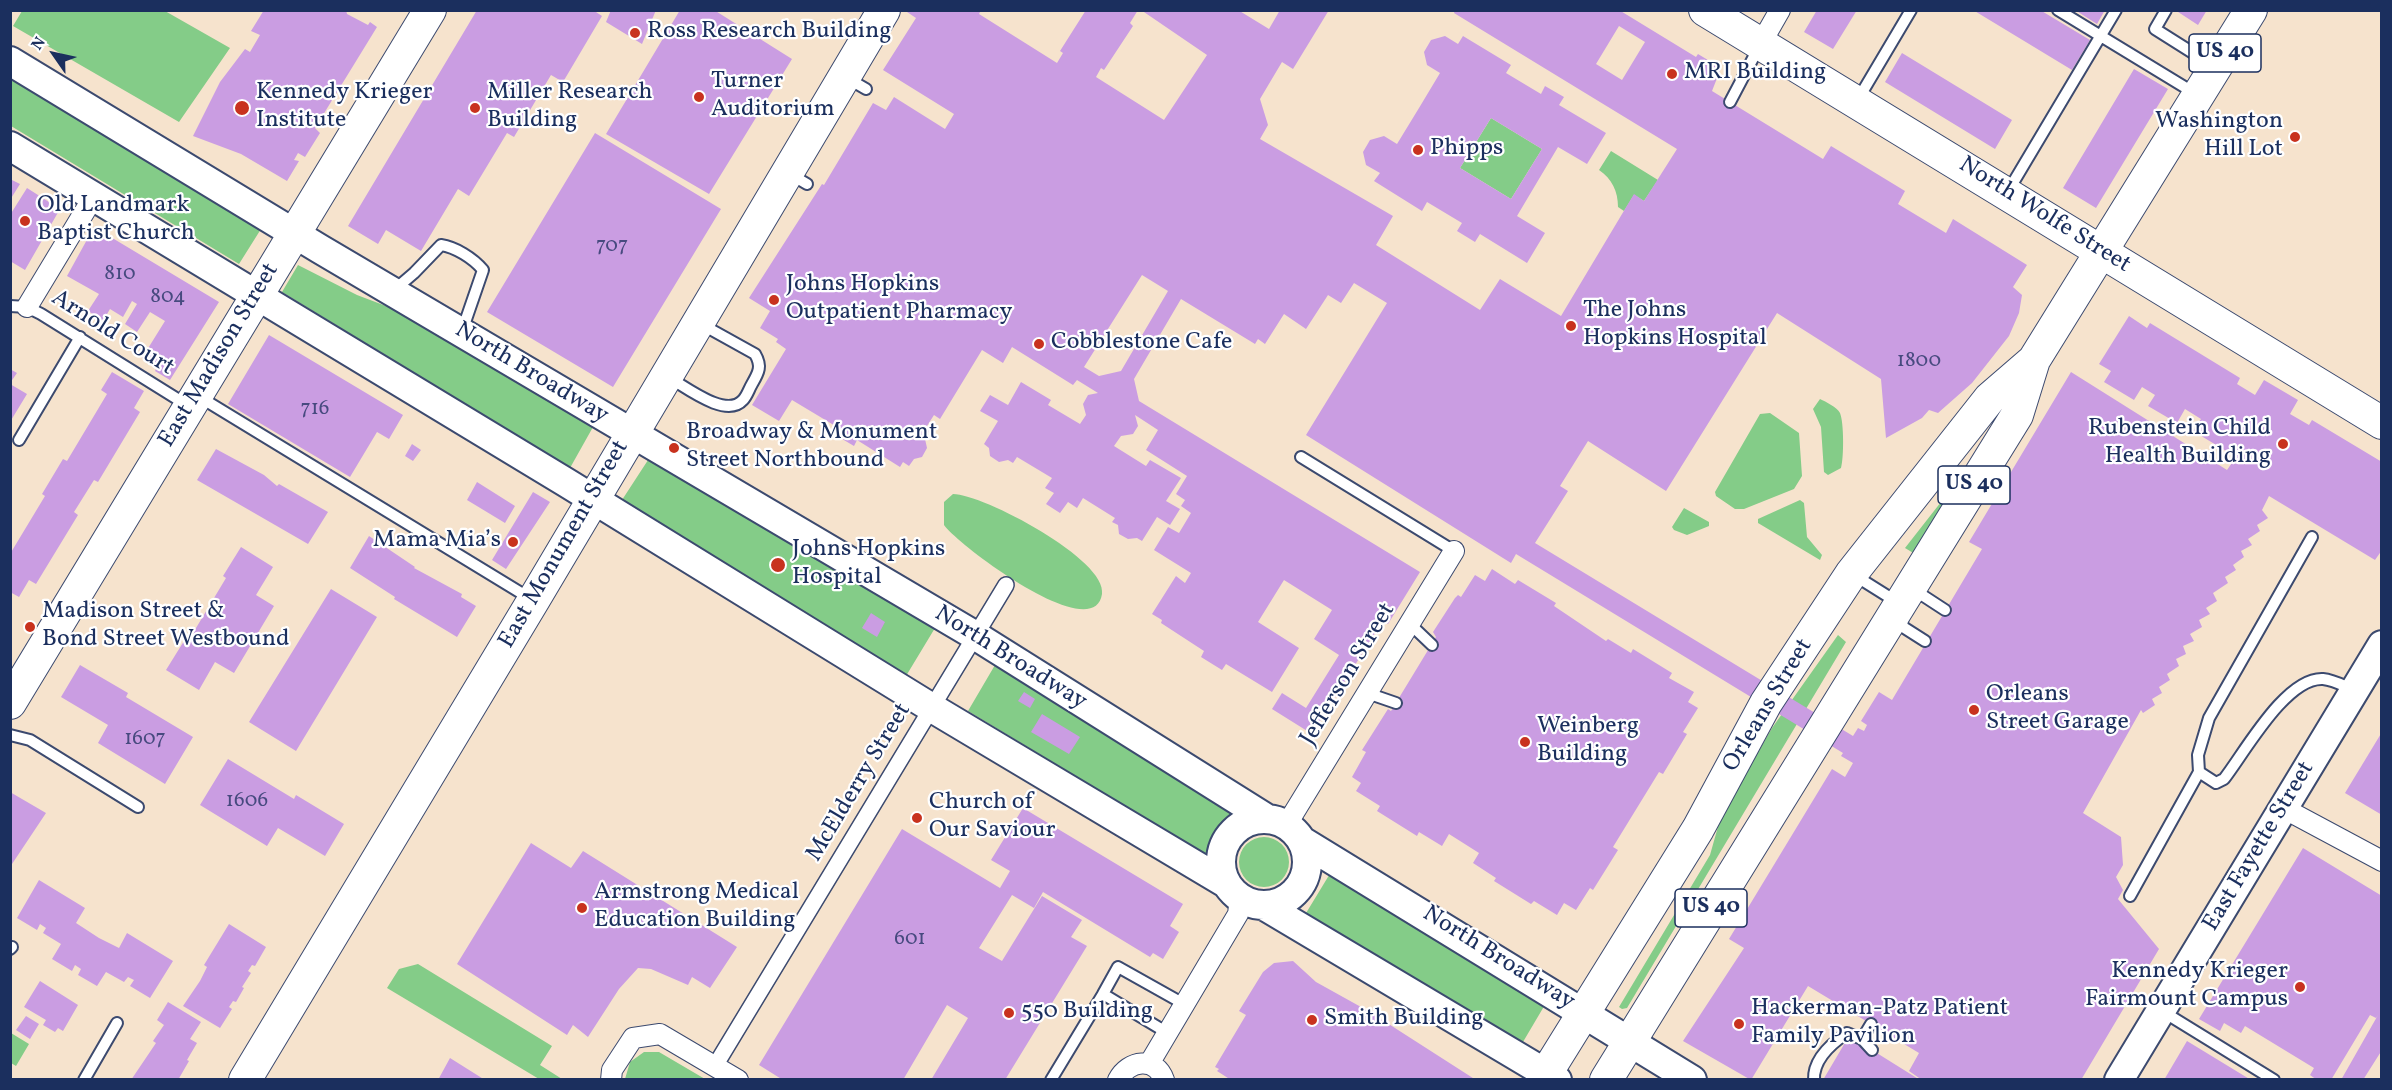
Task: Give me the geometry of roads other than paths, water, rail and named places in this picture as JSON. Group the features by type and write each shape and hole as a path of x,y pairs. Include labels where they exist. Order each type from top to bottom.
{"main road":[{"name":"East Madison Street","path":"10,703 430,10"},
{"name":"East Monument Street","path":"245,1080 533,601 697,322 797,178 855,82 884,10"},
{"name":"North Wolfe Street","path":"1705,10 2007,192 2382,423"},
{"name":"Orleans Street","path":"1606,1080 1899,603 2018,415 2034,360 2251,10"},
{"name":"North Broadway","path":"10,61 294,233 976,636 1692,1080"},
{"path":"10,146 567,483 591,500 932,708 1548,1078"},
{"name":"Orleans Street","path":"1548,1078 1583,1012 1698,828 1766,704 1851,574 1990,398 2034,360"},
{"name":"East Fayette Street","path":"2119,1080 2382,645"},
{"path":"1251,819 1285,828 1307,854 1307,869 1302,883 1281,902 1243,896 1220,864 1222,849 1228,836 1238,826 1251,819"}],"street":[{"path":"1760,45 1780,10"},
{"path":"19,307 94,196"},
{"name":"Jefferson Street","path":"1285,828 1454,552"},
{"name":"McElderry Street","path":"715,1066 1006,585"},
{"path":"2283,808 2382,861"},
{"path":"1149,1064 1238,914 1243,896"},
{"path":"611,1080 612,1070 621,1053 633,1038 649,1033 660,1034 738,1080"},
{"path":"1118,1080 1127,1068 1142,1063 1157,1068 1164,1080"}],"lane":[{"path":"1856,101 1911,10"},
{"path":"2058,10 2198,96"},
{"path":"2007,192 2116,10"},
{"path":"2166,10 2155,29 2216,67"},
{"path":"1730,102 1760,45"},
{"path":"393,291 441,245 458,252 483,270 462,332"},
{"name":"Arnold Court","path":"19,307 193,401 533,601"},
{"path":"666,375 723,408 733,407 743,400 759,372 759,362 755,354 697,322"},
{"path":"19,440 80,338"},
{"path":"1301,457 1454,552"},
{"path":"2130,896 2199,772 2198,755 2209,718 2312,537"},
{"path":"1851,574 1899,603 1903,627 1925,641"},
{"path":"1899,603 1922,595 1945,610"},
{"path":"1410,624 1432,645"},
{"path":"2199,772 2216,783 2224,779 2274,708 2302,686 2323,679 2354,690"},
{"path":"1367,693 1396,703"},
{"path":"10,735 30,740 138,807"},
{"path":"1051,1080 1118,967 1184,1004"},
{"path":"1102,994 1166,1032"},
{"path":"2161,1011 2274,1080"},
{"path":"84,1080 117,1023"},
{"path":"1862,1039 1871,1024"},
{"path":"1814,1080 1820,1059 1833,1042 1847,1034 1862,1039 1872,1050"}],"place":[{"name":"Ross Research Building","path":"635,33"},
{"name":"MRI Building","path":"1672,74"},
{"name":"Turner Auditorium","path":"699,97"},
{"name":"Kennedy Krieger Institute","path":"242,108"},
{"name":"Miller Research Building","path":"475,108"},
{"name":"Washington Hill Lot","path":"2295,137"},
{"name":"Phipps","path":"1418,150"},
{"name":"Old Landmark Baptist Church","path":"25,221"},
{"name":"Johns Hopkins Outpatient Pharmacy","path":"774,300"},
{"name":"The Johns Hopkins Hospital","path":"1571,326"},
{"name":"Cobblestone Cafe","path":"1039,344"},
{"name":"Rubenstein Child Health Building","path":"2283,444"},
{"name":"Broadway & Monument Street Northbound","path":"674,448"},
{"name":"Mama Mia’s","path":"513,542"},
{"name":"Johns Hopkins Hospital","path":"778,565"},
{"name":"Madison Street & Bond Street Westbound","path":"30,627"},
{"name":"Orleans Street Garage","path":"1974,710"},
{"name":"Weinberg Building","path":"1525,742"},
{"name":"Church of Our Saviour","path":"917,818"},
{"name":"Armstrong Medical Education Building","path":"582,908"},
{"name":"Kennedy Krieger Fairmount Campus","path":"2300,987"},
{"name":"550 Building","path":"1009,1013"},
{"name":"Smith Building","path":"1312,1020"},
{"name":"Hackerman-Patz Patient Family Pavilion","path":"1739,1024"}]}
